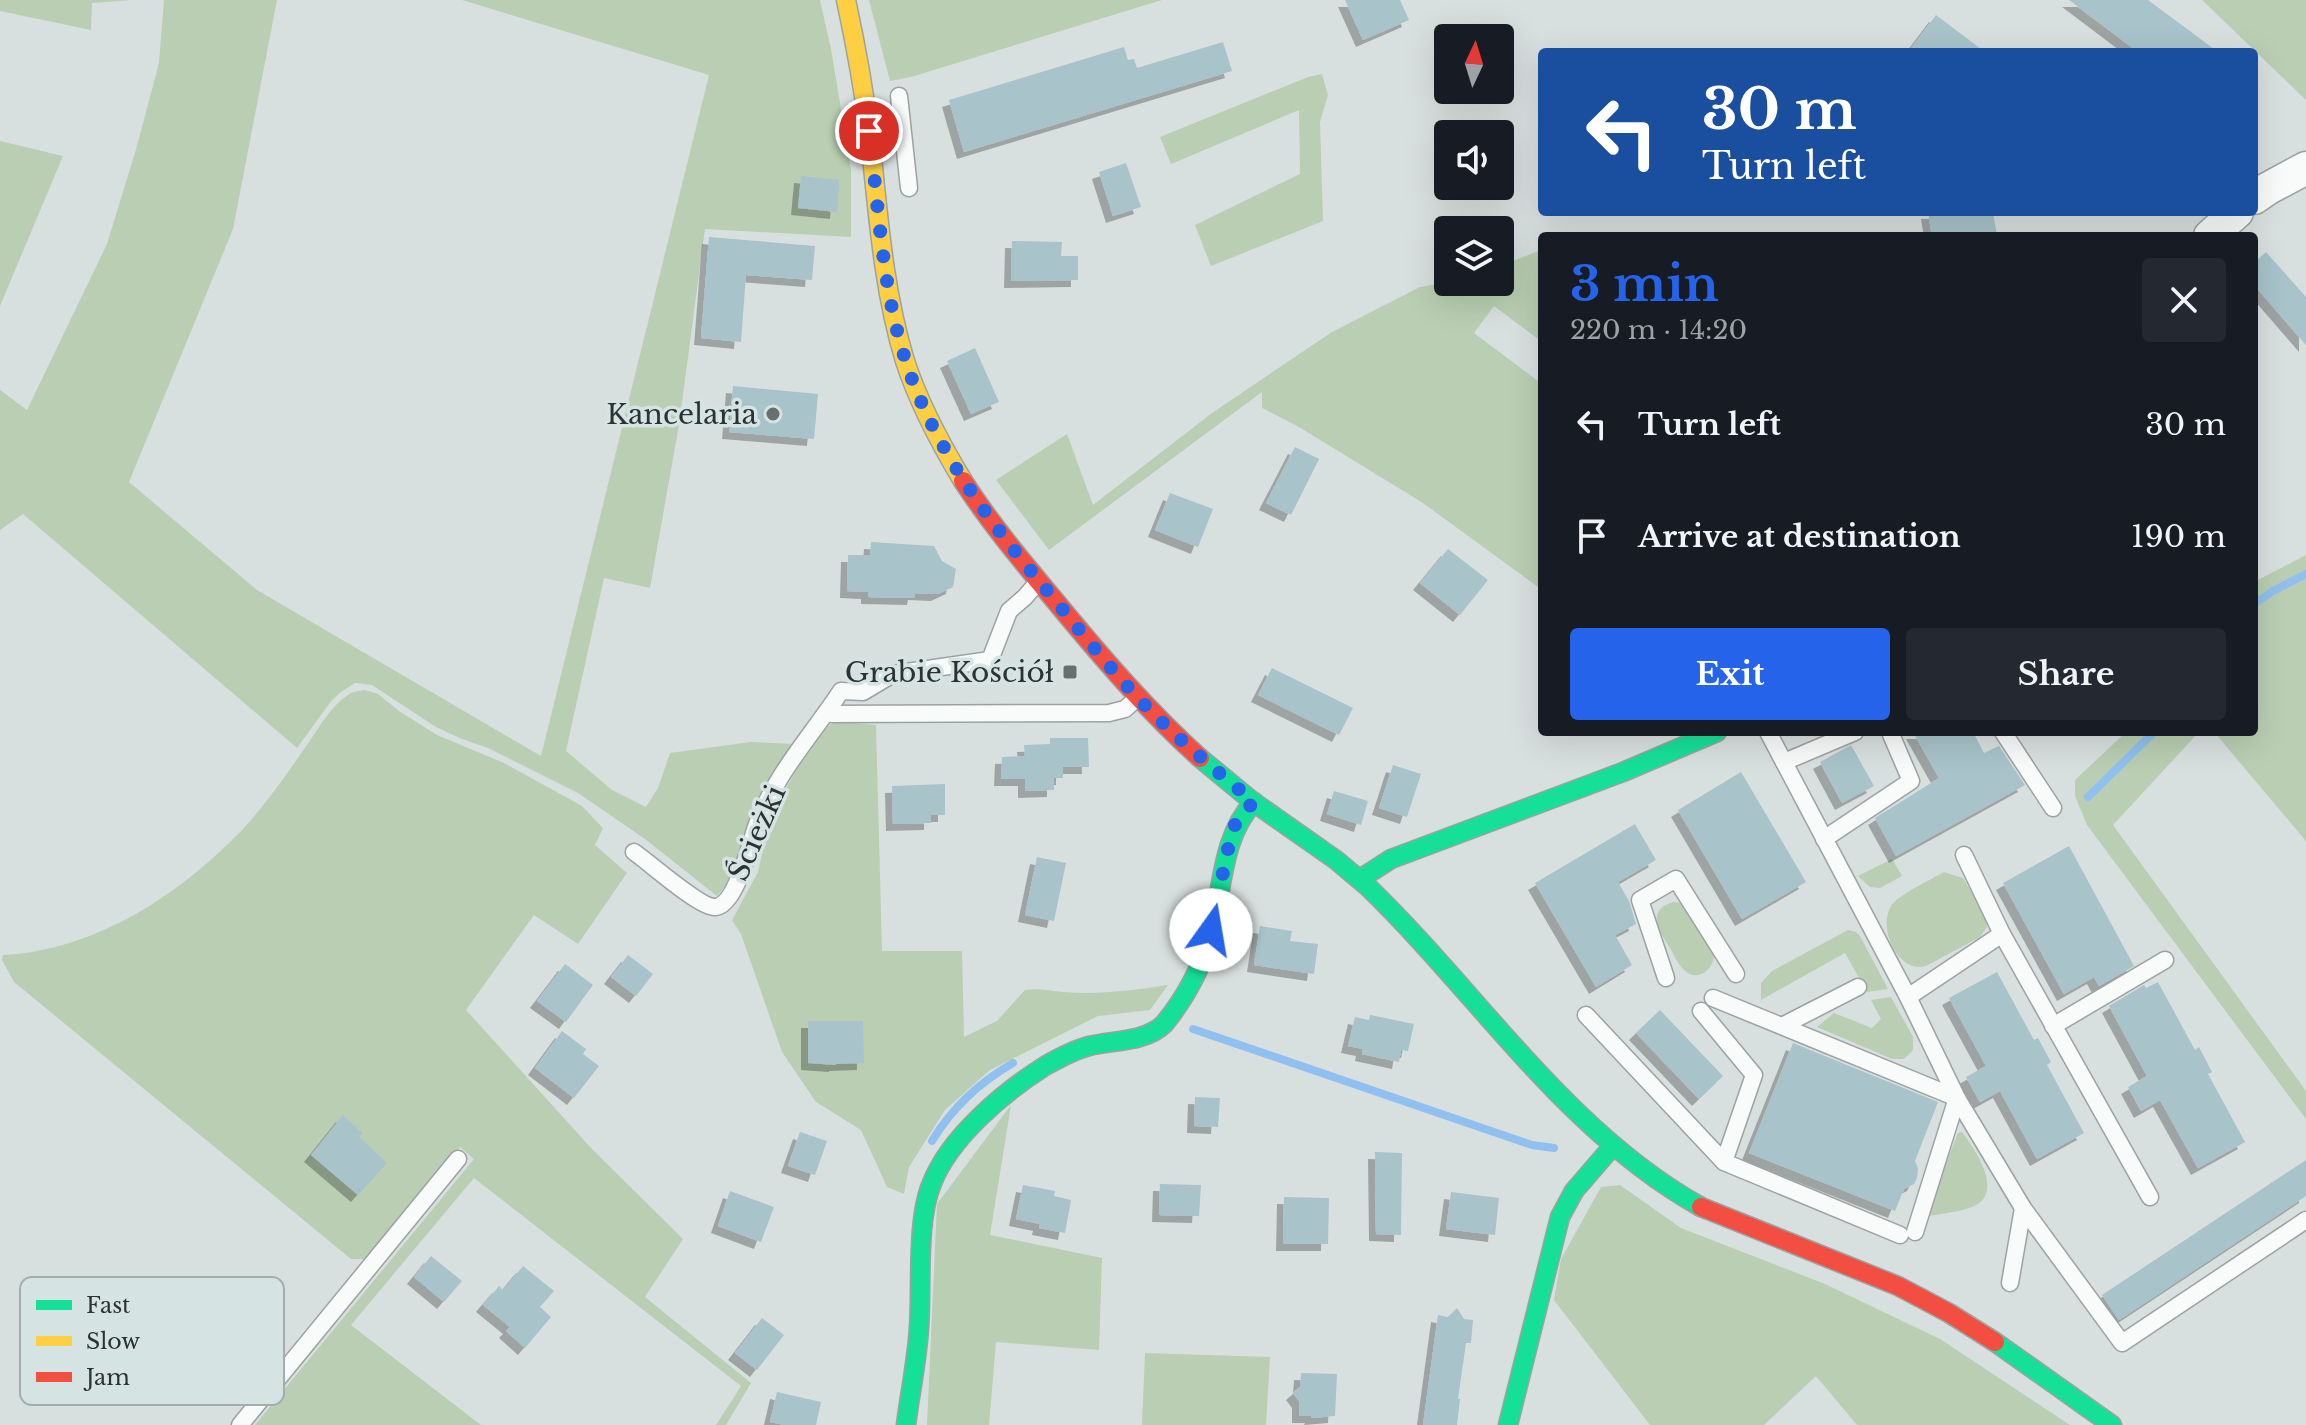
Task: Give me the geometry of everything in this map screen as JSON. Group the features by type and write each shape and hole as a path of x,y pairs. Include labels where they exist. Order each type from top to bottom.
{"street":[{"path":"846,0 866,101 886,273 905,361 926,415 942,447 1007,542 1138,697 1162,722 1254,802 1360,879 1581,1117 1654,1181 1705,1210 1854,1268 1927,1301 2112,1425"},
{"path":"2258,195 2306,168"},
{"path":"2214,232 2232,216"},
{"path":"1360,879 1391,859 1623,772 1708,736"},
{"path":"906,1425 921,1317 924,1212 937,1171 970,1129 1038,1070 1079,1049 1153,1032 1161,1027 1183,999 1201,967 1232,830 1242,813 1254,802"},
{"path":"1508,1425 1560,1217 1574,1191 1612,1147"}],"lane":[{"path":"899,96 909,188"},
{"name":"Ścieżki","path":"634,852 701,903 715,907 722,905 737,885 756,825 769,799 790,763 841,691 863,692 893,674 990,660 1009,611 1039,581"},
{"path":"826,714 1109,713 1125,709 1138,697"},
{"path":"1770,736 1908,997 1957,1098 2023,1208 2122,1343 2306,1220"},
{"path":"1784,762 1846,736"},
{"path":"1824,839 1911,781 1892,736"},
{"path":"2006,736 2053,808"},
{"path":"1964,855 2002,934 2150,1197"},
{"path":"1666,978 1640,900 1676,879 1736,974"},
{"path":"1908,997 2002,934"},
{"path":"2053,1026 2165,960"},
{"path":"1782,1026 1858,987"},
{"path":"1713,998 1957,1098"},
{"path":"1701,1011 1754,1075 1724,1162"},
{"path":"1586,1015 1724,1162 1907,1233 1957,1098"},
{"path":"284,1371 458,1159"},
{"path":"2010,1283 2023,1208"},
{"path":"240,1425 256,1405"}],"green space":[{"path":"0,0 131,0 92,3 91,30 0,11"},
{"path":"164,0 277,0 233,229 129,482 257,590 541,756 709,75 462,0 820,0 851,170 851,237 705,229 679,425 650,588 604,578 566,751 612,790 646,807 658,788 670,753 751,742 794,744 760,797 729,882 717,896 645,839 578,793 488,748 436,727 372,685 355,683 341,692 297,748 23,514 0,530 0,390 27,410 107,244 159,63"},
{"path":"869,0 1162,0 890,81"},
{"path":"2202,0 2306,0 2306,100 2258,54 2258,48 2252,48"},
{"path":"1322,74 1328,95 1320,122 1323,221 1211,266 1195,225 1300,174 1299,110 1171,164 1160,137"},
{"path":"0,141 63,156 0,306"},
{"path":"1538,251 1538,339 1494,306 1474,333 1538,381 1538,587 1423,503 1299,427 1262,408 1262,392 1049,550 996,480 1067,434 1093,505 1212,413 1332,332 1420,287 1434,285 1434,296 1514,296 1514,261"},
{"path":"2306,555 2306,841 2217,736 2258,736 2258,580"},
{"path":"356,691 378,694 437,735 504,763 582,806 603,828 595,845 627,873 578,944 534,915 466,1010 591,1148 683,1239 645,1297 751,1383 726,1425 716,1425 741,1386 474,1178 351,1325 481,1425 255,1425 271,1405 284,1405 284,1390 474,1159 460,1147 369,1259 351,1259 14,982 2,960 3,955 67,944 98,933 128,918 184,882 254,817 326,717 336,705"},
{"path":"844,722 876,725 882,951 962,951 964,1037 997,1021 1025,990 1076,993 1168,985 1150,1010 1098,1016 990,1070 945,1110 909,1167 904,1194 887,1187 861,1130 816,1102 782,1052 741,934 732,920 758,872 771,814 825,728"},
{"path":"2122,736 2195,736 2113,825 2306,1091 2306,1119 2087,825 2075,796 2075,780"},
{"path":"1892,859 1902,876 1880,888 1870,887 1858,876"},
{"path":"1944,872 1963,878 1986,917 1987,927 1980,937 1928,965 1918,967 1908,964 1893,948 1887,915 1895,901"},
{"path":"1673,902 1682,903 1714,954 1708,970 1699,975 1689,974 1682,968 1659,929 1659,910"},
{"path":"1848,930 1860,936 1888,989 1867,992 1845,953 1761,1000 1761,983 1772,971"},
{"path":"1891,997 1913,1037 1913,1050 1904,1059 1892,1059 1817,1027 1834,1013 1872,1028 1881,1019 1871,1000"},
{"path":"1011,1105 990,1235 1102,1258 1099,1350 996,1342 989,1425 927,1425 937,1204"},
{"path":"1962,1132 1984,1168 1987,1178 1985,1197 1967,1209 1928,1216 1958,1133"},
{"path":"1620,1185 1681,1228 1825,1284 1940,1339 2070,1425 1857,1425 1816,1376 1764,1425 1650,1425 1554,1300 1561,1259 1601,1187"},
{"path":"1145,1353 1270,1357 1266,1425 1142,1425"}],"building":[{"path":"1345,0 1400,0 1409,20 1363,40"},
{"path":"2069,0 2148,0 2213,48 2133,48"},
{"path":"1936,15 1980,48 1911,48"},
{"path":"1223,42 1232,71 964,152 949,100 1124,47 1128,60 1134,59 1137,68"},
{"path":"1126,163 1141,207 1113,216 1099,172"},
{"path":"801,176 839,180 837,212 798,208"},
{"path":"1929,216 1994,216 1996,232 1931,232"},
{"path":"709,237 815,246 812,280 746,275 741,342 701,338"},
{"path":"1012,241 1062,242 1061,256 1078,256 1078,280 1011,281"},
{"path":"2266,252 2306,297 2306,345 2258,290 2258,259"},
{"path":"975,348 999,402 971,414 947,361"},
{"path":"733,386 818,394 814,439 729,432"},
{"path":"1295,447 1319,459 1291,515 1266,503"},
{"path":"1170,493 1213,509 1198,547 1155,530"},
{"path":"871,542 934,546 942,561 956,569 953,587 938,594 915,593 914,598 868,597 868,592 847,591 848,555 870,555"},
{"path":"1448,549 1488,580 1460,615 1420,583"},
{"path":"1272,668 1353,708 1339,735 1258,695"},
{"path":"1915,736 1975,736 1984,753 1999,746 2025,785 1896,856 1875,818 1939,778"},
{"path":"1050,738 1088,738 1089,767 1063,767 1063,778 1054,778 1054,790 1025,791 1025,779 1001,779 1002,757 1025,756 1024,745 1050,744"},
{"path":"1851,745 1874,786 1842,803 1820,762"},
{"path":"1393,765 1421,774 1407,817 1379,808"},
{"path":"1741,772 1806,882 1742,919 1678,810"},
{"path":"945,784 945,815 931,815 931,823 893,824 892,786"},
{"path":"1334,791 1368,801 1361,825 1327,814"},
{"path":"1635,824 1656,860 1618,882 1629,901 1636,924 1615,935 1632,965 1596,987 1535,883"},
{"path":"2069,846 2134,966 2099,986 2094,977 2064,994 2003,883"},
{"path":"1037,857 1066,863 1054,921 1025,915"},
{"path":"1260,926 1292,931 1290,941 1318,944 1314,974 1254,965"},
{"path":"628,955 653,974 636,996 611,977"},
{"path":"565,964 593,985 566,1022 537,1001"},
{"path":"1997,972 2034,1040 2038,1038 2051,1062 2047,1065 2084,1133 2037,1159 2000,1091 1980,1102 1966,1077 1986,1066 1949,998"},
{"path":"2158,982 2195,1050 2199,1047 2212,1072 2208,1074 2245,1142 2198,1168 2160,1100 2141,1111 2128,1087 2147,1076 2109,1006 2144,985 2146,988"},
{"path":"1660,1010 1723,1076 1699,1099 1636,1033"},
{"path":"1370,1015 1414,1024 1408,1051 1401,1050 1399,1062 1362,1054 1363,1049 1348,1046 1355,1017 1369,1020"},
{"path":"808,1021 863,1021 864,1063 808,1063"},
{"path":"562,1031 586,1049 583,1054 599,1066 574,1098 535,1068"},
{"path":"1793,1043 1938,1102 1915,1161 1917,1178 1914,1184 1904,1189 1895,1211 1749,1153"},
{"path":"1195,1097 1220,1098 1218,1127 1194,1126"},
{"path":"343,1115 362,1133 359,1137 387,1163 358,1195 311,1155"},
{"path":"800,1132 827,1141 815,1175 788,1166"},
{"path":"1375,1152 1402,1153 1401,1235 1376,1234"},
{"path":"2306,1160 2306,1196 2119,1320 2102,1295"},
{"path":"1160,1184 1201,1185 1199,1216 1159,1215"},
{"path":"1023,1185 1055,1191 1054,1196 1071,1200 1065,1233 1016,1219"},
{"path":"730,1191 774,1207 761,1242 718,1226"},
{"path":"1451,1192 1499,1198 1495,1235 1446,1229"},
{"path":"1284,1197 1329,1198 1328,1244 1283,1244"},
{"path":"431,1256 462,1281 444,1302 414,1277"},
{"path":"523,1266 554,1291 540,1307 551,1317 525,1348 506,1331 510,1327 483,1305 499,1286 503,1290"},
{"path":"1457,1308 1464,1319 1473,1320 1471,1343 1466,1343 1457,1425 1423,1425 1438,1315 1448,1317"},
{"path":"762,1318 784,1335 757,1370 735,1353"},
{"path":"1301,1373 1337,1374 1335,1416 1299,1416 1299,1401 1293,1393 1300,1387"},
{"path":"777,1392 821,1402 816,1425 770,1422"}],"waterway":[{"path":"2258,601 2306,574"},
{"path":"2088,797 2150,736"},
{"path":"1193,1029 1532,1145 1554,1148"},
{"path":"932,1141 968,1097 1013,1063"}],"traffic: fast":[{"path":"1360,879 1391,859 1623,772 1708,736"},
{"path":"1200,758 1252,801 1336,860 1367,886 1565,1100 1607,1140 1652,1176 1701,1207"},
{"path":"906,1425 918,1340 924,1216 927,1198 940,1166 980,1117 1045,1066 1083,1048 1139,1037 1164,1024 1187,991 1204,956 1235,830 1254,802"},
{"path":"1508,1425 1560,1217 1574,1191 1612,1147"},
{"path":"1995,1342 2112,1425"}],"traffic: slow":[{"path":"846,0 865,103 891,306 905,361 923,408 963,481"}],"traffic: jam":[{"path":"963,481 1010,546 1094,647 1145,704 1200,758"},
{"path":"1701,1207 1898,1286 1995,1342"}],"place":[{"name":"Kancelaria","path":"773,414"},
{"name":"Grabie Kościół","path":"1070,672"}],"route":[{"path":"869,131 886,273 897,328 914,386 942,447 1007,542 1138,697 1162,722 1254,802 1242,813 1232,830 1211,930"}]}
